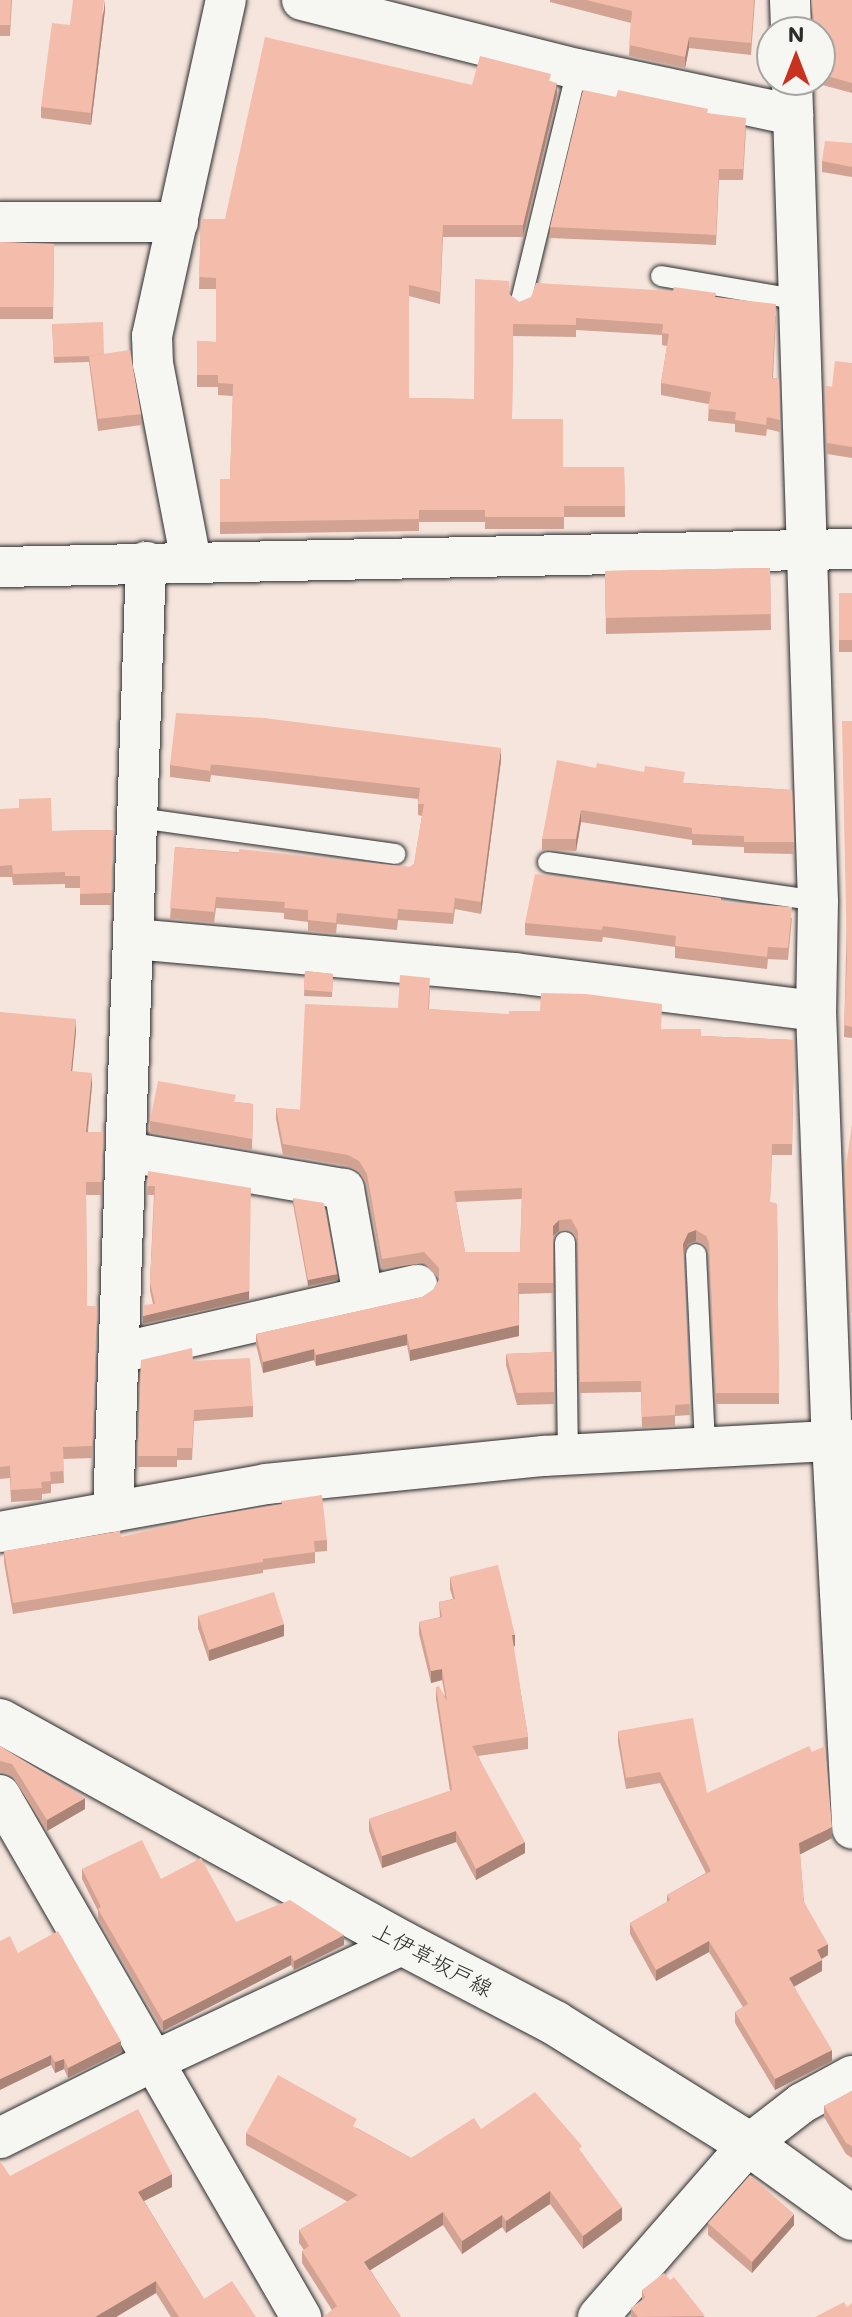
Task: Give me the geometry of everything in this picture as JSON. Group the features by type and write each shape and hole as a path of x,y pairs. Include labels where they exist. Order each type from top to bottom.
{"main road":[{"name":"上伊草坂戸線","path":"0,1721 404,1944 555,2023 749,2144 852,2218"}],"street":[{"path":"191,561 152,336 226,0"},
{"path":"302,0 577,69 792,98 818,901 816,1011 836,1100 852,1828"},
{"path":"0,222 178,222"},
{"path":"0,567 852,549"},
{"path":"113,1512 146,562"},
{"path":"134,939 515,973 816,1011"},
{"path":"127,1152 344,1189 363,1296"},
{"path":"119,1353 417,1285"},
{"path":"0,1532 266,1484 568,1455 842,1440"},
{"path":"0,1795 301,2317"},
{"path":"0,2138 154,2061 404,1944"},
{"path":"598,2317 749,2144 802,2103 852,2076"}],"lane":[{"path":"521,301 577,69"},
{"path":"661,276 800,300"},
{"path":"139,818 395,854"},
{"path":"548,862 818,901"},
{"path":"565,1242 568,1455"},
{"path":"696,1254 705,1447"}],"building":[{"path":"0,0 11,0 10,25 0,25"},
{"path":"73,0 104,0 91,113 41,107 52,23 70,25"},
{"path":"586,0 754,0 751,43 689,37 685,57 629,45 632,11"},
{"path":"812,0 852,0 852,83 836,78 836,16 813,16"},
{"path":"265,37 472,85 480,56 551,74 549,81 557,83 523,225 443,225 440,292 409,285 409,398 474,399 475,279 509,281 509,294 519,302 531,297 536,283 673,291 674,287 716,293 715,297 776,304 772,378 779,379 780,420 767,417 766,425 735,420 736,412 708,409 711,392 661,383 669,334 662,333 663,324 576,318 576,325 513,324 512,419 563,419 563,467 624,467 625,506 564,506 564,517 485,517 485,510 419,510 419,519 220,522 220,479 230,479 233,384 218,383 218,375 197,375 197,341 216,342 216,278 199,277 201,219 225,219"},
{"path":"583,90 616,97 618,90 708,109 707,113 746,118 743,169 719,169 716,235 550,227"},
{"path":"825,141 852,143 852,167 822,161"},
{"path":"0,242 54,244 53,307 0,307"},
{"path":"103,322 104,354 54,357 52,324"},
{"path":"130,350 141,414 98,419 89,356"},
{"path":"835,361 852,363 852,447 827,443 825,386 832,387"},
{"path":"770,568 771,614 606,618 605,571"},
{"path":"839,593 852,593 852,640 839,640"},
{"path":"176,713 264,718 501,748 481,902 455,898 453,913 398,909 397,919 337,913 336,923 308,920 308,910 284,908 285,902 216,897 214,912 170,908 175,847 239,853 239,849 410,867 414,864 424,804 418,804 420,788 211,764 210,771 170,765"},
{"path":"842,721 852,721 852,1027 844,1025 847,960"},
{"path":"557,760 596,768 597,763 644,772 645,766 685,772 683,783 792,790 794,842 744,842 744,836 692,834 692,828 581,810 576,839 542,839"},
{"path":"51,798 52,831 113,830 111,893 80,894 80,876 65,876 65,872 13,874 12,865 0,866 0,809 19,808 19,799"},
{"path":"535,874 721,898 721,902 792,907 788,948 768,947 767,957 675,946 676,936 603,926 602,930 525,923"},
{"path":"305,971 333,974 332,992 304,990"},
{"path":"400,975 430,978 428,1009 509,1014 509,1011 540,1011 541,993 586,994 662,1004 661,1029 701,1029 701,1036 794,1040 792,1144 772,1144 770,1202 777,1204 779,1393 716,1393 709,1243 706,1236 696,1230 688,1233 683,1244 690,1404 675,1405 675,1415 642,1417 641,1381 580,1382 578,1231 571,1219 559,1220 553,1226 553,1283 518,1283 519,1325 410,1350 407,1334 316,1355 314,1349 263,1362 256,1334 422,1297 433,1290 439,1280 439,1268 424,1252 382,1259 367,1174 359,1161 348,1155 283,1144 276,1108 300,1110 305,1004 398,1008","holes":["522,1188 520,1252 465,1252 454,1191"]},
{"path":"0,1012 76,1019 71,1071 92,1073 86,1132 103,1132 101,1182 86,1182 87,1306 97,1306 92,1446 63,1447 64,1471 50,1472 51,1481 41,1482 42,1488 11,1490 10,1466 0,1467"},
{"path":"158,1081 236,1095 234,1102 253,1104 252,1139 150,1121"},
{"path":"852,1124 852,1313 851,1313 845,1173"},
{"path":"148,1171 251,1188 249,1291 143,1316 143,1305 155,1304 150,1282 155,1186 147,1186"},
{"path":"293,1198 324,1203 337,1274 308,1280"},
{"path":"192,1348 193,1361 250,1358 253,1406 194,1410 192,1448 177,1448 177,1456 138,1456 141,1360"},
{"path":"554,1352 554,1392 517,1393 506,1354"},
{"path":"322,1495 327,1540 314,1541 315,1552 13,1603 4,1551 120,1531 121,1537 198,1518"},
{"path":"498,1565 515,1635 512,1635 528,1737 472,1746 525,1842 476,1869 456,1831 382,1856 369,1819 452,1790 436,1687 439,1686 447,1701 442,1669 431,1671 419,1622 442,1617 439,1602 455,1599 450,1577"},
{"path":"274,1592 284,1624 209,1650 198,1616"},
{"path":"693,1718 707,1793 809,1746 812,1752 825,1746 832,1827 799,1843 804,1902 828,1944 817,1950 822,1960 789,1978 832,2050 775,2079 735,2012 748,2004 709,1941 656,1970 630,1923 670,1900 667,1895 711,1871 660,1772 626,1778 618,1731"},
{"path":"0,1746 85,1798 47,1820 12,1764 0,1761"},
{"path":"142,1840 161,1879 201,1858 236,1922 290,1900 344,1935 294,1961 291,1955 163,2021 98,1909 101,1907 82,1869"},
{"path":"58,1931 121,2041 68,2068 64,2059 55,2062 51,2055 0,2079 0,1941 10,1936 18,1953"},
{"path":"278,2075 357,2119 353,2126 411,2158 474,2118 481,2129 535,2092 582,2146 579,2149 622,2207 583,2236 550,2191 506,2221 502,2215 462,2241 443,2212 364,2262 401,2317 323,2317 337,2306 302,2251 309,2246 299,2230 358,2195 246,2133"},
{"path":"852,2091 852,2146 846,2143 824,2106"},
{"path":"138,2109 172,2174 138,2192 204,2299 232,2281 256,2317 179,2317 156,2281 95,2317 0,2317 0,2161 10,2176"},
{"path":"750,2175 794,2214 752,2262 708,2223"},
{"path":"664,2273 670,2280 674,2277 705,2316 638,2317 631,2308 645,2298 642,2290"},
{"path":"844,2302 847,2307 852,2303 852,2317 815,2317"}]}
